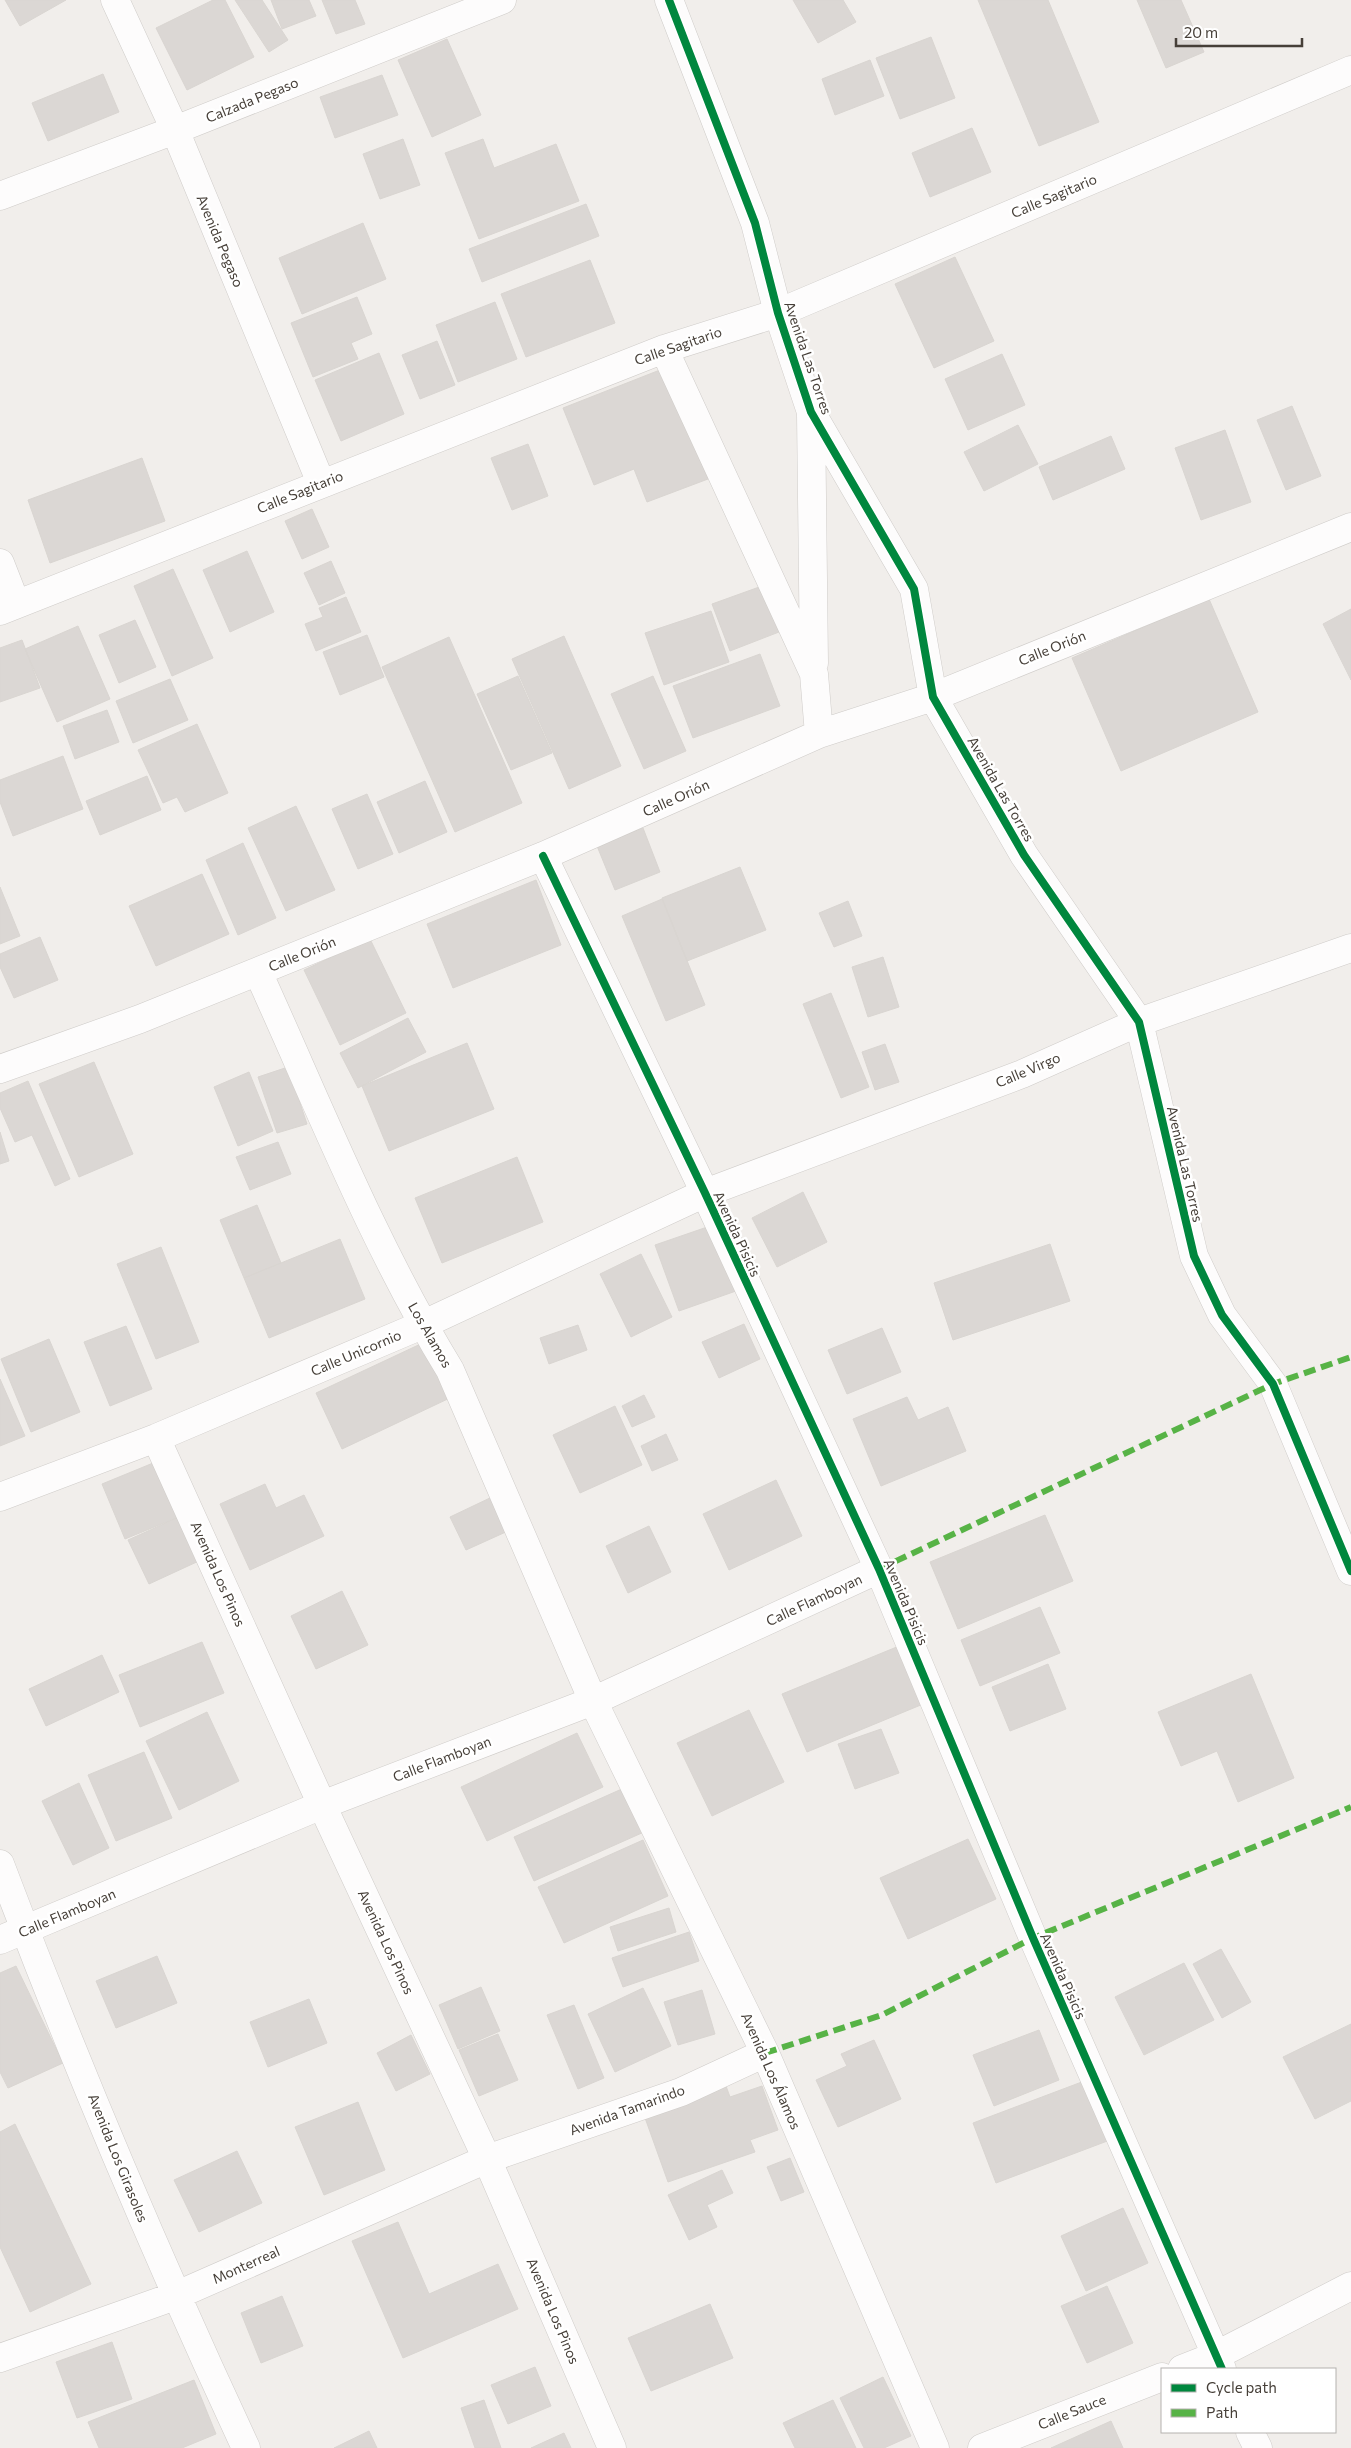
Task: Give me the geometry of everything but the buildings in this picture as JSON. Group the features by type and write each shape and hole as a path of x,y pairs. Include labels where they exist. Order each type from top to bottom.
{"street":[{"name":"Avenida Pegaso","path":"115,0 175,130 321,483"},
{"name":"Calzada Pegaso","path":"0,196 175,130 502,0"},
{"name":"Avenida Las Torres","path":"668,0 755,223 778,312 811,412 914,589 932,696 1024,855 1139,1022 1194,1256 1222,1315 1273,1384 1351,1571"},
{"name":"Calle Sagitario","path":"8,608 664,349 778,312 1351,70"},
{"path":"664,349 814,674"},
{"path":"811,412 814,674 819,734"},
{"name":"Calle Orión","path":"0,1069 140,1020 543,856 819,734 932,696 1351,527"},
{"path":"0,563 8,608"},
{"name":"Avenida Pisicis","path":"543,856 705,1193 880,1569 1033,1938 1218,2363"},
{"name":"Calle Virgo","path":"705,1193 1022,1074 1139,1022 1351,948"},
{"name":"Los Alamos","path":"258,972 387,1256 422,1325 450,1370 593,1701"},
{"name":"Calle Unicornio","path":"0,1497 156,1438 422,1325 705,1193"},
{"name":"Avenida Los Pinos","path":"156,1438 322,1805 487,2159 612,2448"},
{"name":"Calle Flamboyan","path":"0,1940 322,1805 593,1701 880,1569"},
{"name":"Avenida Los Álamos","path":"593,1701 764,2053 936,2448"},
{"name":"Avenida Los Girasoles","path":"0,1864 25,1930 175,2296 246,2448"},
{"name":"Avenida Tamarindo","path":"487,2159 681,2092 764,2053"},
{"name":"Monterreal","path":"0,2358 175,2296 487,2159"},
{"path":"1188,2368 1218,2363 1351,2286"},
{"name":"Calle Sauce","path":"982,2448 1161,2377"},
{"path":"1250,2433 1258,2448"}],"marked path":[{"path":"879,1569 1273,1384 1351,1357"},
{"path":"765,2053 882,2015 1033,1938 1351,1807"}],"cycle path":[{"path":"669,0 755,223 778,313 811,412 914,589 933,697 1024,855 1139,1022 1194,1256 1222,1315 1273,1384 1351,1571"},
{"path":"543,856 705,1193 879,1569 1033,1938 1222,2368"}]}
